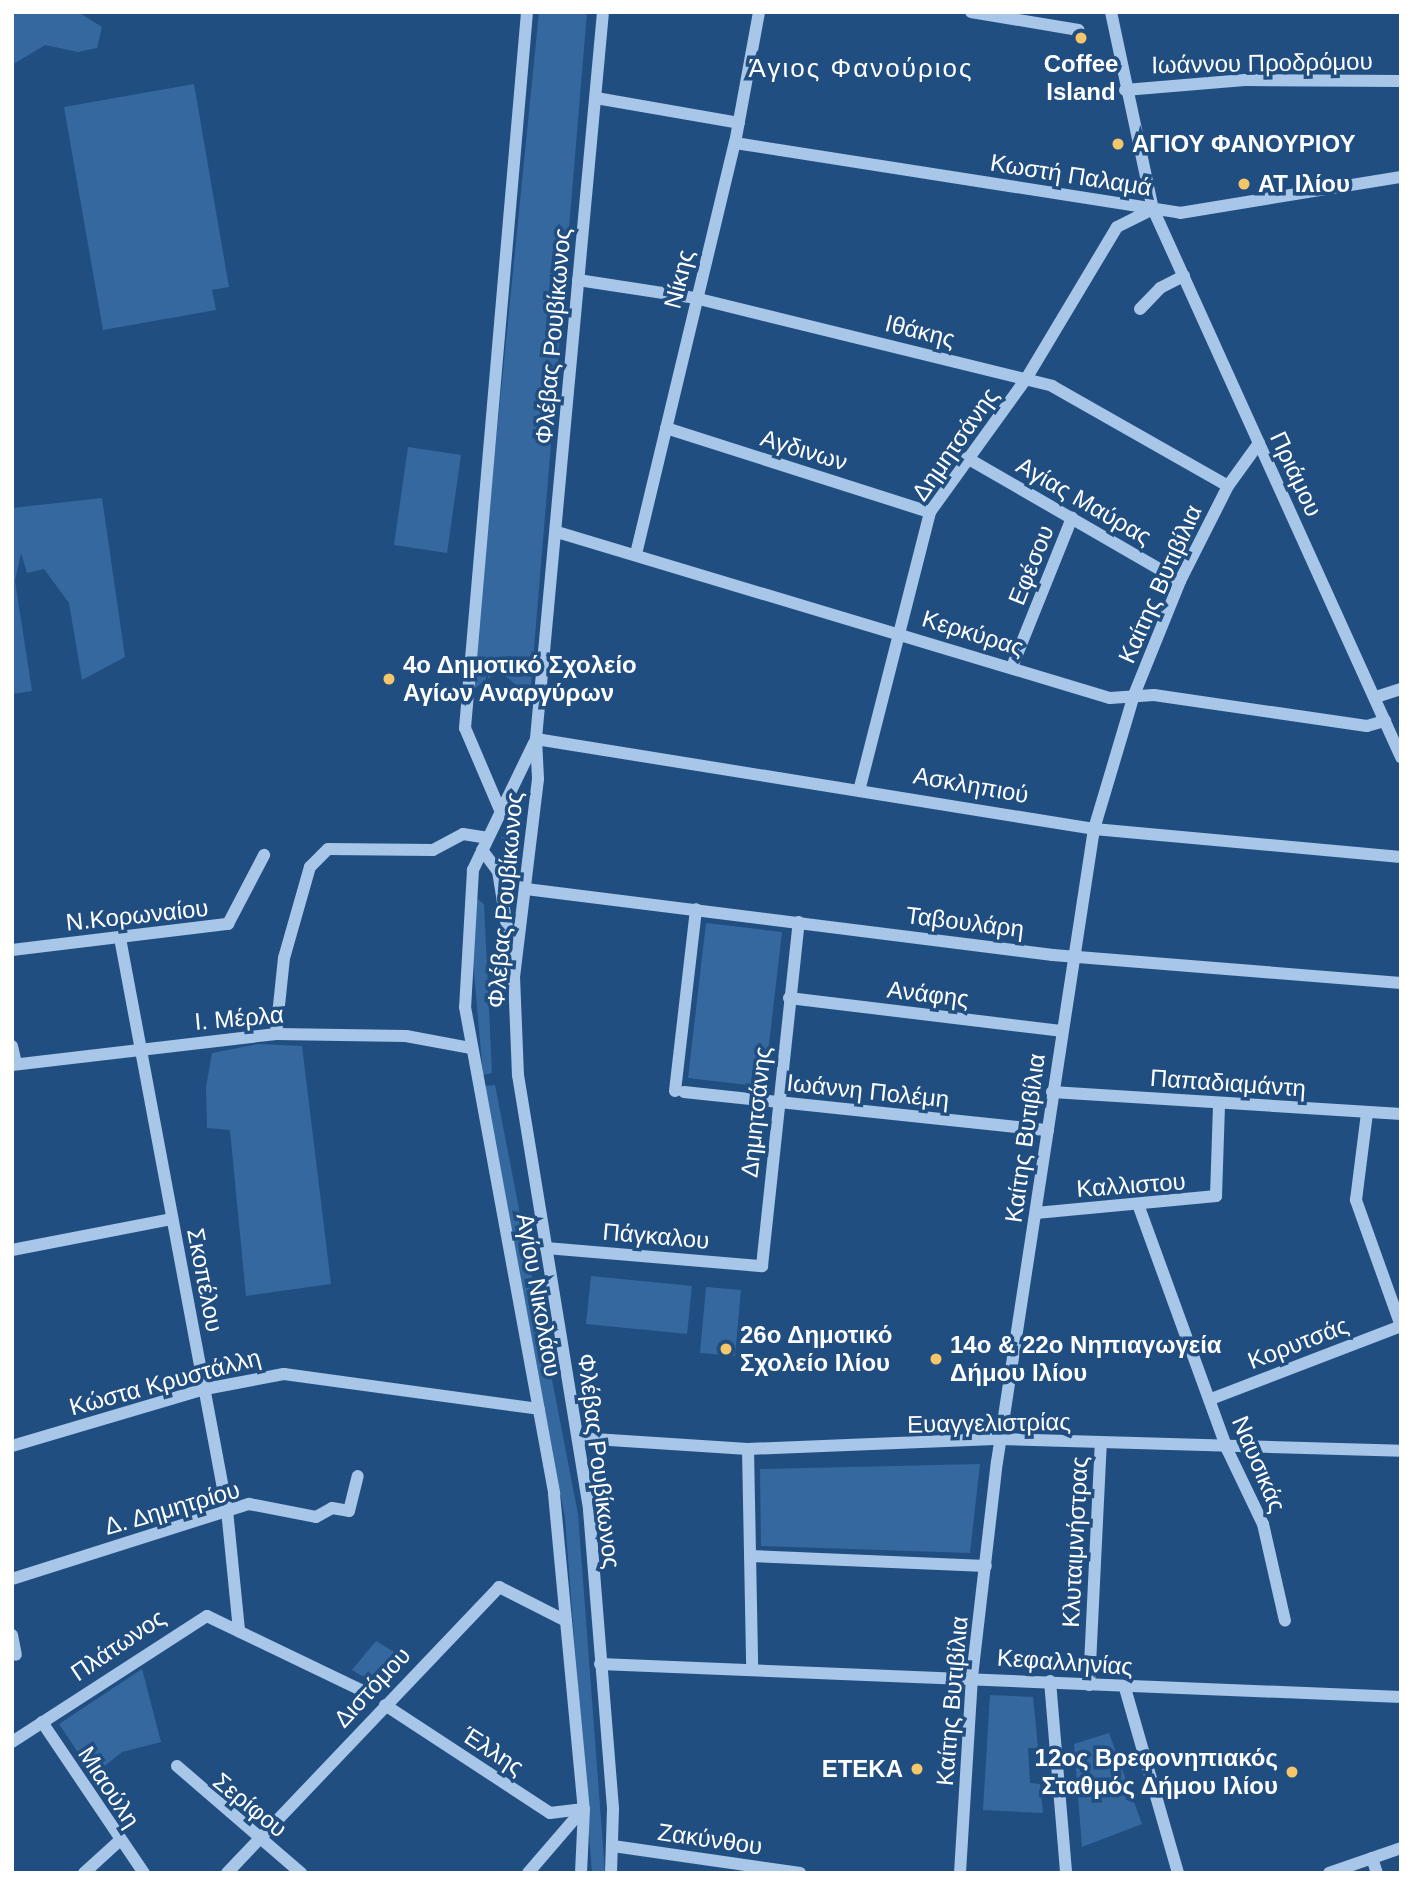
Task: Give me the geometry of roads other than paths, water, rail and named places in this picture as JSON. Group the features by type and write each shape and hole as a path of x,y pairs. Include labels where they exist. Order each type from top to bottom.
{"street":[{"path":"500,810 465,728 527,12"},
{"name":"Φλέβας Ρουβίκωνος","path":"603,12 536,739 526,889 514,976 517,1075 579,1438 600,1664 613,1846 611,1873"},
{"name":"Νίκης","path":"636,554 695,298 735,143 759,12"},
{"path":"971,12 1078,30"},
{"name":"Πριάμου","path":"1111,12 1125,90 1153,209 1401,757"},
{"name":"Ιωάννου Προδρόμου","path":"1125,90 1245,80 1401,81"},
{"path":"596,98 739,123"},
{"name":"Κωστή Παλαμά","path":"735,143 1180,213 1401,177"},
{"name":"Δημητσάνης","path":"860,787 897,632 930,512 1026,379 1116,227 1153,209"},
{"path":"1140,309 1160,288 1184,276"},
{"name":"Ιθάκης","path":"578,280 695,298 1052,386 1228,486"},
{"name":"Αγδινων","path":"666,428 930,512"},
{"name":"Καίτης Βυτιβίλια","path":"960,1873 972,1677 1002,1439 1061,1031 1094,829 1134,695 1180,582 1228,486 1259,443"},
{"name":"Αγίας Μαύρας","path":"967,458 1180,582"},
{"name":"Εφέσου","path":"1012,667 1072,518"},
{"name":"Κερκύρας","path":"557,532 1110,698 1134,695 1367,726 1385,721"},
{"path":"1376,697 1401,689"},
{"name":"Αγίου Νικολάου","path":"536,739 485,844 465,928 470,1048 539,1409 566,1621 584,1809 581,1873"},
{"name":"Ασκληπιού","path":"536,739 860,787 1094,829 1401,857"},
{"path":"276,1034 284,958 310,867 328,849 433,850 463,834 485,844 498,872 514,976"},
{"name":"Ν.Κορωναίου","path":"12,950 228,924 264,855"},
{"name":"Ταβουλάρη","path":"526,889 1073,957 1401,983"},
{"name":"Ιωάννη Πολέμη","path":"696,909 679,1092 1048,1130"},
{"name":"Δημητσάνης","path":"762,1266 799,922"},
{"name":"Σκοπέλου","path":"120,938 227,1510 239,1631"},
{"name":"Ανάφης","path":"789,999 1061,1031"},
{"name":"Ι. Μέρλα","path":"14,1065 276,1034 406,1036 470,1048"},
{"path":"12,1046 14,1065"},
{"name":"Παπαδιαμάντη","path":"1052,1092 1219,1105 1401,1114"},
{"name":"Καλλιστου","path":"1036,1213 1139,1208 1205,1200 1216,1196 1219,1105"},
{"path":"1367,1113 1356,1200 1401,1326"},
{"name":"Ναυσικάς","path":"1139,1208 1211,1399 1227,1449 1263,1524 1285,1621"},
{"path":"12,1250 171,1219"},
{"name":"Πάγκαλου","path":"546,1248 762,1266"},
{"name":"Κορυτσάς","path":"1211,1399 1401,1326"},
{"name":"Κώστα Κρυστάλλη","path":"12,1446 205,1389 284,1374 539,1409"},
{"name":"Ευαγγελιστρίας","path":"579,1438 748,1449 1002,1439 1227,1449 1401,1451"},
{"name":"Κλυταιμνήστρας","path":"1089,1685 1101,1443"},
{"path":"748,1449 752,1667"},
{"name":"Δ. Δημητρίου","path":"12,1579 249,1504 316,1517 332,1508 349,1511 358,1476"},
{"path":"750,1556 986,1566"},
{"name":"Διστόμου","path":"227,1873 499,1587 566,1621"},
{"name":"Πλάτωνος","path":"12,1742 184,1625 207,1616 367,1693"},
{"path":"12,1635 16,1655"},
{"name":"Κεφαλληνίας","path":"600,1664 752,1667 1050,1681 1125,1688 1401,1697"},
{"path":"1050,1681 1066,1873"},
{"path":"1125,1688 1178,1873"},
{"name":"Έλλης","path":"385,1704 550,1813 584,1809"},
{"name":"Μιαούλη","path":"42,1722 119,1841 144,1873"},
{"name":"Σερίφου","path":"177,1766 258,1839 301,1873"},
{"path":"528,1873 584,1809"},
{"path":"84,1873 119,1841"},
{"name":"Ζακύνθου","path":"613,1846 800,1873"},
{"path":"1329,1873 1401,1848"},
{"path":"1372,1858 1377,1873"}],"place":[{"name":"Coffee Island","path":"1081,38"},
{"name":"ΑΓΙΟΥ ΦΑΝΟΥΡΙΟΥ","path":"1118,144"},
{"name":"ΑΤ Ιλίου","path":"1244,184"},
{"name":"4ο Δημοτικό Σχολείο Αγίων Αναργύρων","path":"389,679"},
{"name":"26ο Δημοτικό Σχολείο Ιλίου","path":"726,1349"},
{"name":"14ο & 22ο Νηπιαγωγεία Δήμου Ιλίου","path":"936,1359"},
{"name":"ΕΤΕΚΑ","path":"917,1769"},
{"name":"12ος Βρεφονηπιακός Σταθμός Δήμου Ιλίου","path":"1292,1772"}],"district":[{"name":"Άγιος Φανούριος","path":"861,69"}]}
